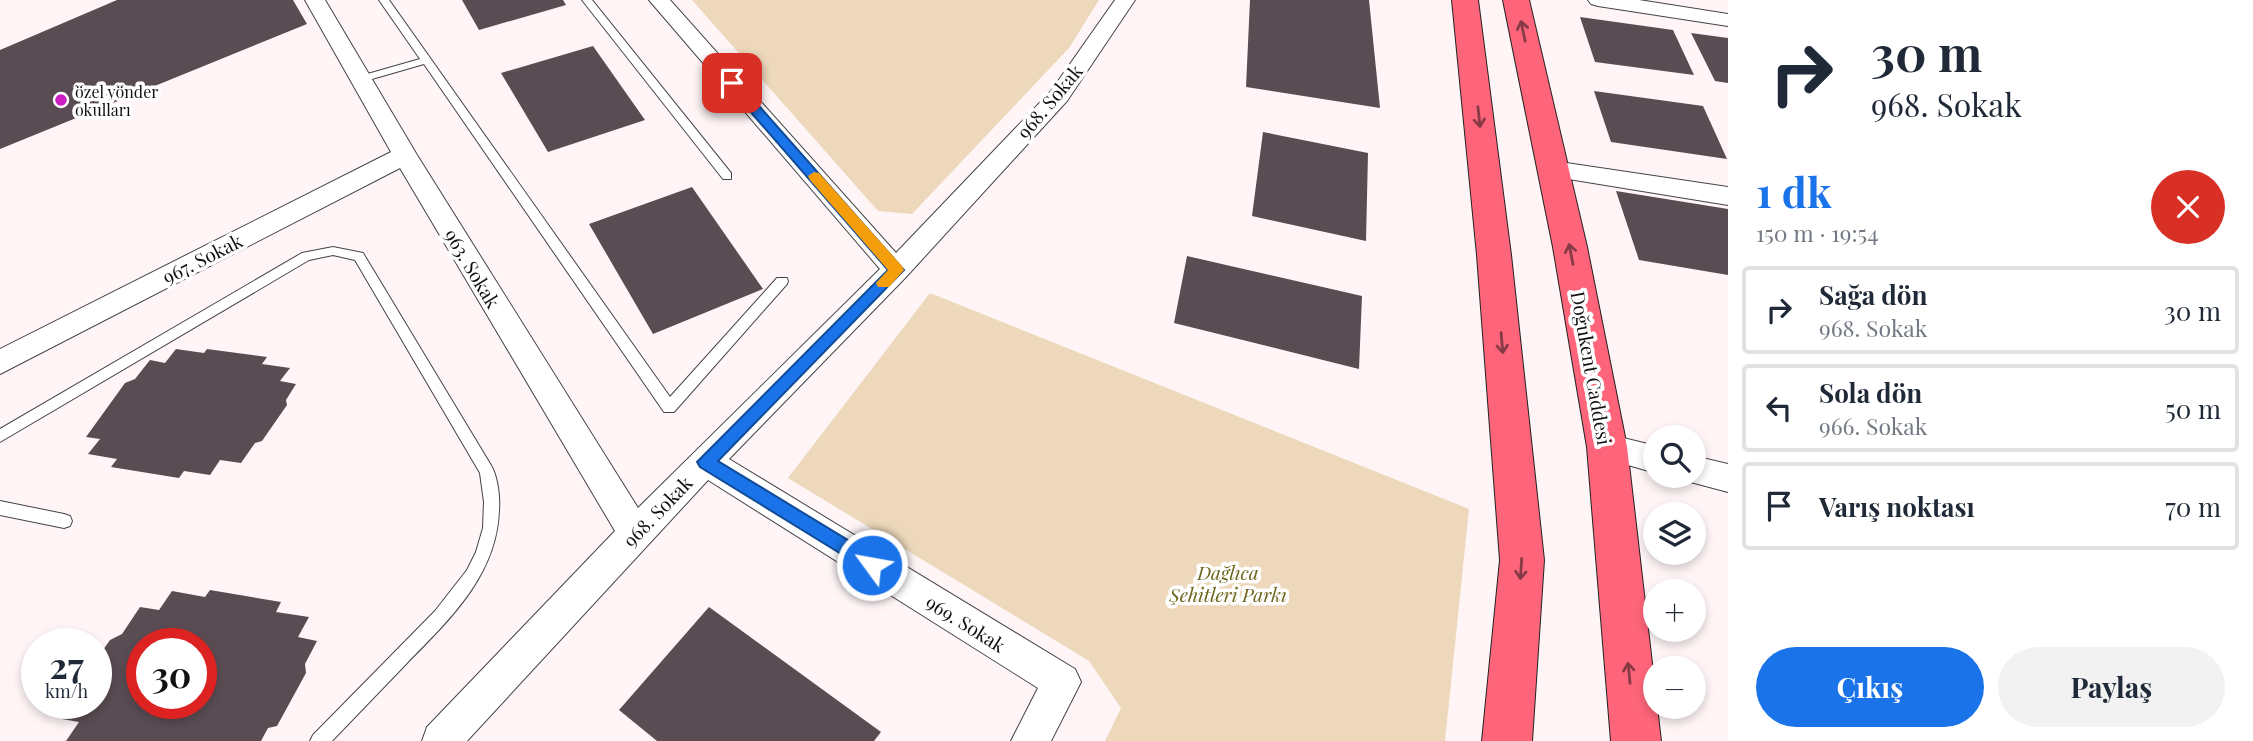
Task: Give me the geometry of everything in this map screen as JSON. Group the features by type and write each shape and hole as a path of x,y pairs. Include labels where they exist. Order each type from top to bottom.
{"main road":[{"path":"1465,0 1494,255 1522,560 1507,741"},
{"name":"Doğukent Caddesi","path":"1517,0 1607,447 1636,741"}],"street":[{"name":"963. Sokak","path":"316,0 405,155 635,533"},
{"path":"659,0 897,270"},
{"name":"968. Sokak","path":"441,741 635,533 897,270 1059,96 1125,0"},
{"path":"1598,0 1728,20"},
{"name":"967. Sokak","path":"0,362 405,155"},
{"path":"1553,169 1728,196"},
{"path":"1607,447 1643,457"},
{"name":"969. Sokak","path":"706,462 1062,682 1030,741"},
{"path":"1706,473 1728,478"}],"lane":[{"path":"384,0 668,408 782,281"},
{"path":"587,0 727,176"},
{"path":"361,79 424,61"},
{"path":"0,436 306,256 333,251 359,256 487,472 494,510 484,554 458,599 319,741"},
{"path":"0,508 64,521"}],"green space":[{"path":"692,0 1099,0 1069,48 912,214 878,211"},
{"name":"Dağlıca Şehitleri Parkı","path":"930,293 1469,509 1445,741 1105,741 1121,708 1089,661 788,478"}],"building":[{"name":"özel yönder okulları","path":"117,0 293,0 307,24 0,149 0,50"},
{"path":"462,0 563,0 566,5 479,30"},
{"path":"1250,0 1369,0 1380,108 1246,87"},
{"path":"1580,17 1673,30 1694,75 1595,62"},
{"path":"1691,33 1728,38 1728,83 1715,81"},
{"path":"593,46 645,120 548,152 501,73"},
{"path":"1594,91 1703,106 1727,159 1611,142"},
{"path":"1263,132 1368,153 1366,241 1252,216"},
{"path":"692,187 763,289 653,334 589,224"},
{"path":"1616,191 1728,209 1728,275 1639,260"},
{"path":"1187,256 1362,296 1359,369 1174,323"},
{"path":"176,349 204,353 207,349 267,357 262,364 290,368 280,381 296,384 286,400 287,405 262,441 255,443 241,463 220,460 210,475 184,471 179,478 111,467 117,459 88,454 100,439 86,437 125,383 135,379 150,360 165,363"},
{"path":"210,590 281,602 276,612 309,617 298,637 317,641 305,664 306,673 277,726 268,728 261,741 66,741 79,722 62,719 112,719 112,639 122,634 126,628 140,607 159,610 172,591 205,597"},
{"path":"709,607 881,732 874,741 657,741 619,710"}],"slow traffic":[{"path":"814,176 897,270 884,283"}],"place":[{"name":"özel yönder okulları","path":"61,100"}],"route":[{"path":"732,83 897,270 706,462 872,565"}]}
